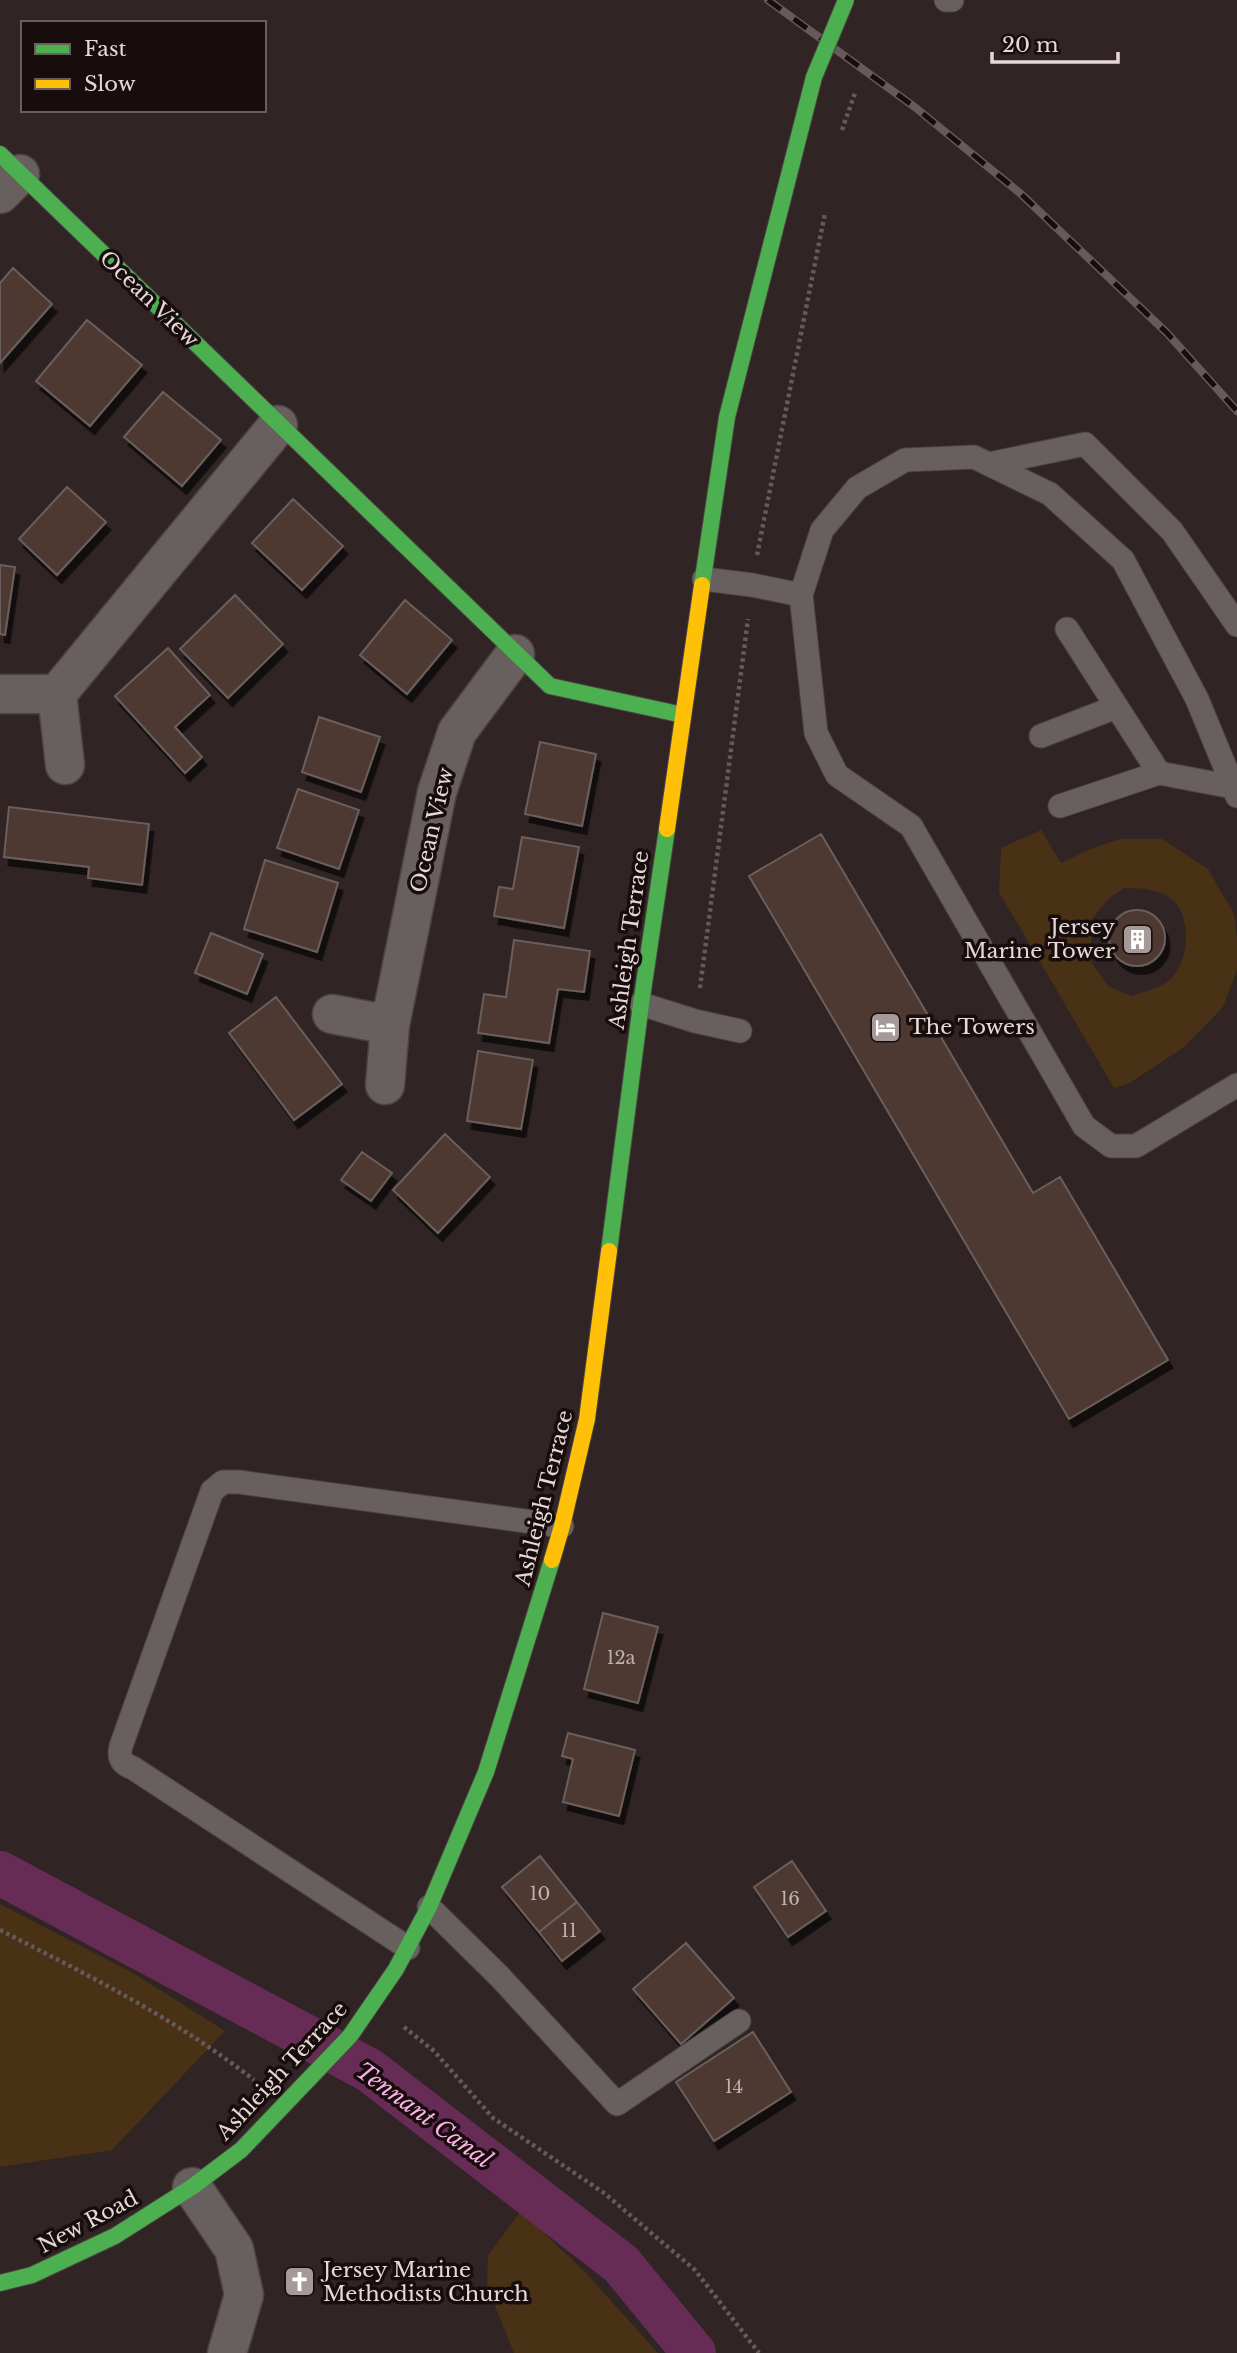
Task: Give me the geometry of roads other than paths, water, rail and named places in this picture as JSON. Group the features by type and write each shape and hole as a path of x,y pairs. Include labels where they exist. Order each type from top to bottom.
{"main road":[{"name":"Ashleigh Terrace","path":"192,2187 241,2150 350,2036 408,1948 429,1907 486,1772 562,1526 587,1419 641,1004 727,417 814,77 846,0"},
{"name":"Ocean View","path":"7,174 278,425 550,686 683,715"},
{"name":"New Road","path":"0,2283 32,2275 114,2236 192,2187"}],"street":[{"path":"65,765 57,694 278,425"},
{"name":"Ocean View","path":"385,1085 390,1025 437,793 457,732 515,654"},
{"path":"0,694 57,694"},
{"path":"332,1013 390,1025"},
{"path":"192,2187 234,2249 244,2295 230,2352"}],"lane":[{"path":"946,0 952,0"},
{"path":"989,464 1085,444 1172,531 1237,625"},
{"path":"1235,792 1197,699 1123,560 1050,494 974,457 905,460 857,488 822,530 801,595 816,733 837,775 911,826 1084,1126 1111,1146 1136,1146 1237,1085"},
{"path":"704,579 801,595"},
{"path":"1067,629 1159,774"},
{"path":"1041,736 1116,707"},
{"path":"1060,806 1159,774 1235,792"},
{"path":"641,1004 695,1021 740,1031"},
{"path":"408,1948 125,1765 120,1758 121,1746 212,1491 223,1482 239,1482 562,1526"},
{"path":"429,1907 500,1977 617,2105 739,2021"}],"waterway":[{"name":"Tennant Canal","path":"0,1873 369,2070 621,2264 694,2353"}],"railway":[{"path":"768,0 916,108 1021,194 1167,333 1237,411"}],"place":[{"name":"Jersey Marine Tower","path":"1138,939"},
{"name":"The Towers","path":"886,1027"},
{"name":"Jersey Marine Methodists Church","path":"300,2282"}]}
